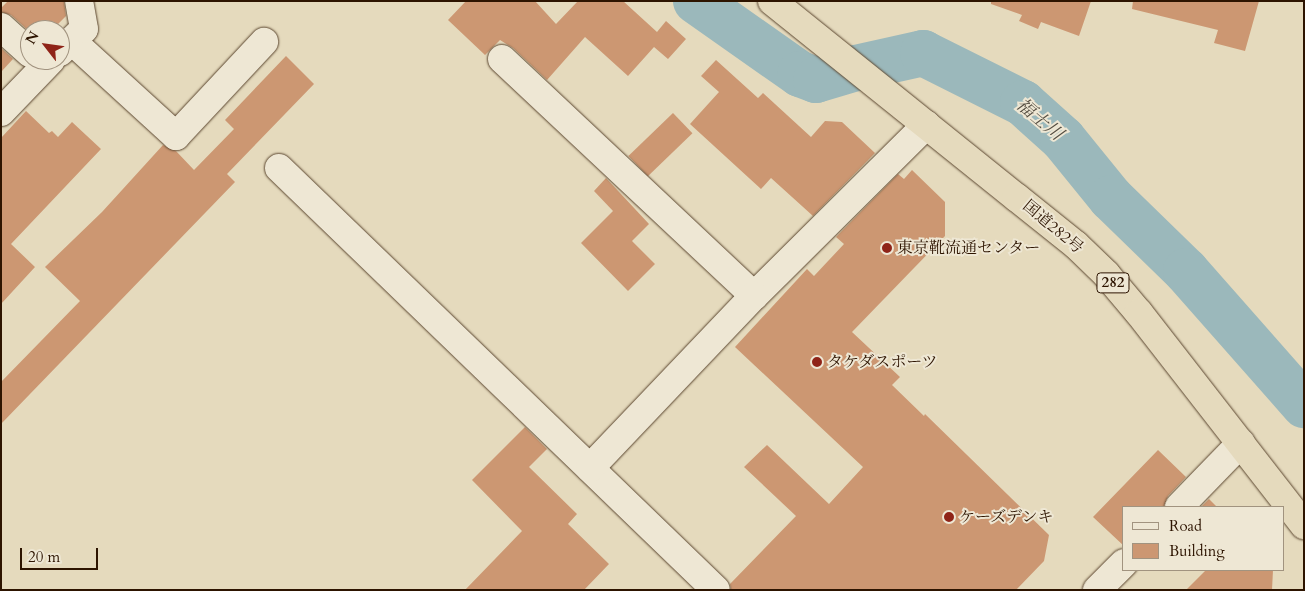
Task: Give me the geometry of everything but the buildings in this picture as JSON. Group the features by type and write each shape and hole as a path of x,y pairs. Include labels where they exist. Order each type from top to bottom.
{"highway":[{"name":"国道282号","path":"772,1 1076,246 1106,274 1304,525"}],"street":[{"path":"70,39 84,29 79,1"},
{"path":"1,27 20,38"},
{"path":"70,68 176,136 264,42"},
{"path":"502,60 754,296"},
{"path":"1,112 36,70"},
{"path":"590,468 754,296 926,124"},
{"path":"279,168 716,590"},
{"path":"1180,506 1241,443"},
{"path":"1096,590 1122,565"}],"waterway":[{"name":"福士川","path":"696,1 800,74 816,80 856,68 923,53 1023,103 1063,139 1111,198 1186,271 1304,405"}],"place":[{"name":"東京靴流通センター","path":"887,248"},
{"name":"タケダスポーツ","path":"817,362"},
{"name":"ケーズデンキ","path":"949,517"}]}
